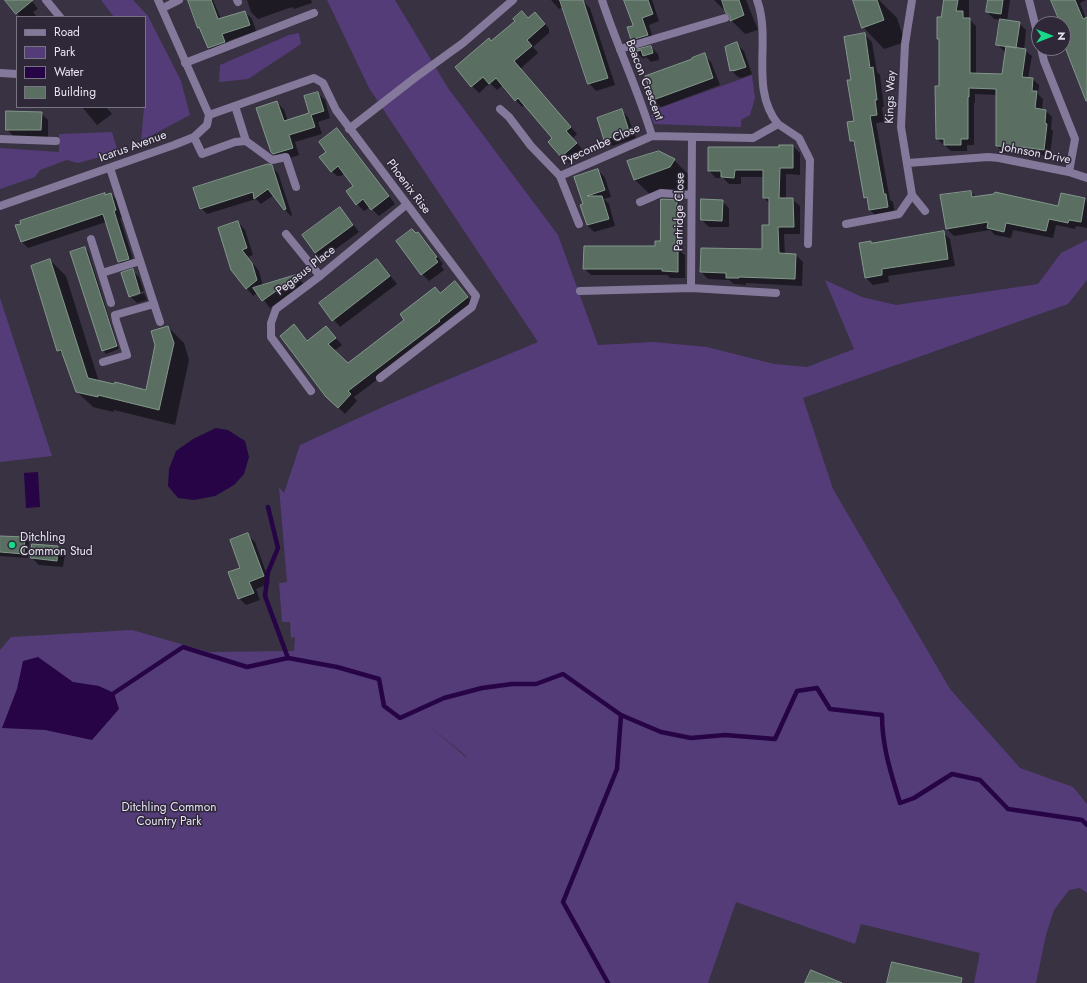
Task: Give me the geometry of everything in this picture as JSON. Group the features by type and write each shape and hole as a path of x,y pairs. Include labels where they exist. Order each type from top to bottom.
{"street":[{"path":"46,0 59,16"},
{"path":"158,0 163,8 185,63 209,115"},
{"path":"163,8 179,0"},
{"path":"349,129 463,43 513,0"},
{"name":"Beacon Crescent","path":"602,0 612,31 644,111 652,136 753,138 778,124"},
{"path":"757,0 762,22 762,70 764,92 772,116 778,124 799,138 810,160 808,244"},
{"name":"Kings Way","path":"912,0 905,44 901,127 908,163 912,196"},
{"path":"1029,0 1033,16"},
{"path":"185,63 314,13"},
{"path":"620,49 725,18"},
{"path":"1043,56 1074,139 1069,172"},
{"path":"0,73 16,74"},
{"name":"Phoenix Rise","path":"209,115 314,78 323,83 336,110 349,129 406,206 476,296 472,307 380,378"},
{"path":"235,106 246,141 272,160 286,157 296,187"},
{"name":"Pyecombe Close","path":"500,109 531,146 560,176 578,224"},
{"name":"Icarus Avenue","path":"0,206 194,137 207,125 209,115"},
{"name":"Pyecombe Close","path":"560,176 652,136"},
{"path":"194,137 202,154 235,142 246,141"},
{"name":"Partridge Close","path":"691,288 692,137"},
{"path":"0,139 56,141"},
{"name":"Johnson Drive","path":"908,163 988,157 1069,172 1087,178"},
{"path":"110,168 160,322"},
{"path":"640,202 661,193 692,195"},
{"path":"846,224 899,214 912,196 925,211"},
{"name":"Pegasus Place","path":"311,391 271,337 271,323 276,309 320,276 406,206"},
{"path":"286,234 320,276"},
{"path":"91,239 111,302"},
{"path":"102,273 140,261"},
{"path":"580,291 691,288 776,293"},
{"path":"103,362 127,354 115,315 154,304"}],"green space":[{"path":"101,0 133,0 148,16 181,81 190,115 141,141 144,108 146,108 146,16 113,16"},
{"name":"Ditchling Common Country Park","path":"327,0 395,0 448,88 558,235 598,345 654,342 707,347 774,364 807,367 854,349 825,280 862,297 896,305 1038,284 1061,253 1087,240 1087,280 1068,304 803,398 833,489 950,689 1020,768 1073,787 1087,804 1087,893 1080,888 1069,890 1054,910 1046,935 1036,983 974,983 980,953 861,924 855,944 736,902 708,983 0,983 0,650 11,637 132,630 209,652 294,651 295,637 291,638 290,622 282,622 279,583 287,582 279,487 284,493 300,445 387,405 538,342 369,88","holes":["427,724 465,755 467,758"]},
{"path":"299,33 301,44 248,79 219,82 220,65 289,35"},
{"path":"752,75 755,98 750,115 741,120 741,127 654,124 651,115 657,109"},
{"path":"112,132 118,152 78,163 67,160 40,170 35,177 0,189 0,148 59,152 59,134"},
{"path":"0,298 52,456 0,462"}],"water":[{"path":"216,428 228,430 245,441 249,457 244,474 234,485 215,496 194,500 178,498 168,486 169,469 176,451 193,439"},
{"path":"38,472 40,507 26,508 24,473"},
{"path":"38,657 73,682 99,686 114,693 119,709 92,740 45,730 2,728 17,689 23,661"}],"building":[{"path":"5,0 33,0 16,14"},
{"path":"188,0 211,0 218,19 245,11 250,25 222,34 225,42 208,48 199,27 198,28"},
{"path":"560,0 583,0 608,78 588,84"},
{"path":"624,0 648,0 653,14 642,18 648,35 631,40 627,27 633,26"},
{"path":"722,0 739,0 744,15 730,21 730,16 726,13"},
{"path":"853,0 877,0 884,20 862,28"},
{"path":"944,0 958,0 956,11 963,11 963,18 970,18 970,73 1002,74 1006,46 1026,49 1022,77 1033,78 1032,91 1037,91 1035,108 1046,110 1045,123 1047,124 1044,150 996,146 996,89 969,88 968,139 961,139 961,145 944,145 944,139 936,139 935,86 939,86 939,39 937,39 937,17 941,17"},
{"path":"988,0 1003,0 1001,14 986,12"},
{"path":"1051,0 1075,0 1083,19 1087,17 1087,101 1068,56 1071,56 1071,16 1058,16"},
{"path":"522,11 528,18 535,12 545,24 527,40 532,46 514,61 571,127 566,131 577,143 561,157 548,142 552,138 518,98 515,101 496,78 489,84 483,77 471,87 455,67 489,38 491,41 515,21 513,19"},
{"path":"1000,19 1020,22 1016,48 996,45"},
{"path":"865,33 870,68 873,67 877,100 875,100 877,115 870,116 884,194 886,194 888,207 869,210 867,197 864,198 854,141 850,141 847,122 854,121 847,80 851,80 844,37"},
{"path":"737,42 746,67 730,71 725,47"},
{"path":"651,46 653,53 643,56 641,50 635,52 635,50"},
{"path":"705,53 713,78 653,100 645,76"},
{"path":"318,92 324,111 311,115 315,127 289,135 293,148 273,154 256,108 277,101 284,121 309,113 304,96"},
{"path":"622,109 629,131 604,140 597,118"},
{"path":"6,111 42,112 41,130 6,130"},
{"path":"337,128 389,196 371,210 363,199 356,205 346,191 353,186 338,166 331,172 319,157 326,152 319,142"},
{"path":"779,145 793,145 793,168 780,168 779,198 793,198 794,227 778,227 779,253 796,254 795,279 726,278 726,273 700,272 701,248 762,249 762,225 769,225 769,198 763,198 763,170 735,170 734,178 721,177 721,171 708,171 708,147 779,147"},
{"path":"659,151 675,159 670,167 634,180 627,161"},
{"path":"268,164 272,165 286,209 284,210 268,189 254,199 253,192 200,209 193,188"},
{"path":"598,169 605,190 587,196 602,196 609,219 587,225 580,205 583,204 574,177"},
{"path":"971,191 972,197 994,194 995,192 1058,206 1061,193 1085,198 1081,222 1069,220 1068,223 1049,219 1046,231 1006,223 1004,232 987,228 988,222 946,229 940,195"},
{"path":"105,193 105,195 111,193 116,210 114,211 129,259 118,262 103,214 21,242 15,225 21,224 20,221"},
{"path":"661,199 677,200 676,247 678,247 678,272 662,271 662,269 583,269 584,246 655,246 655,241 660,241"},
{"path":"701,199 723,200 722,221 701,220"},
{"path":"340,207 353,225 315,253 302,235"},
{"path":"238,221 247,248 242,250 252,263 257,280 246,289 231,270 218,228"},
{"path":"412,229 416,233 418,232 437,257 435,258 438,262 421,275 396,241"},
{"path":"944,231 948,259 882,269 882,275 865,278 859,243 871,241 871,243"},
{"path":"85,247 117,346 102,351 70,252"},
{"path":"50,259 88,378 114,384 115,382 146,390 155,345 151,331 168,326 174,343 159,410 98,395 98,397 76,392 61,350 57,351 31,266"},
{"path":"377,259 390,276 332,321 319,303"},
{"path":"133,269 140,293 129,297 121,273"},
{"path":"296,275 297,276 262,301 253,288"},
{"path":"455,281 468,297 439,320 440,321 348,391 351,394 338,408 326,397 280,336 294,324 307,341 326,326 336,338 328,344 348,363 404,320 400,314 435,287 440,293"},
{"path":"248,533 264,576 249,582 254,593 238,599 228,572 240,568 230,540"},
{"name":"Ditchling Common Stud","path":"0,536 25,537 24,554 0,552"},
{"path":"32,544 58,546 57,561 31,558"},
{"path":"892,962 962,978 961,983 887,983"},
{"path":"811,970 842,983 805,983"}],"waterway":[{"path":"268,507 278,548 268,572 265,596 288,658"},
{"path":"114,693 183,647 247,667 288,658 337,667 379,679 384,706 400,718 444,698 482,688 512,684 536,684 563,674 621,715 661,732 691,738 725,735 775,739 797,691 817,688 830,709 882,715 885,749 900,803 914,798 952,774 980,780 1008,809 1082,820 1087,825"},
{"path":"608,983 563,902 617,769 621,715"}],"place":[{"name":"Ditchling Common Stud","path":"12,545"}]}
